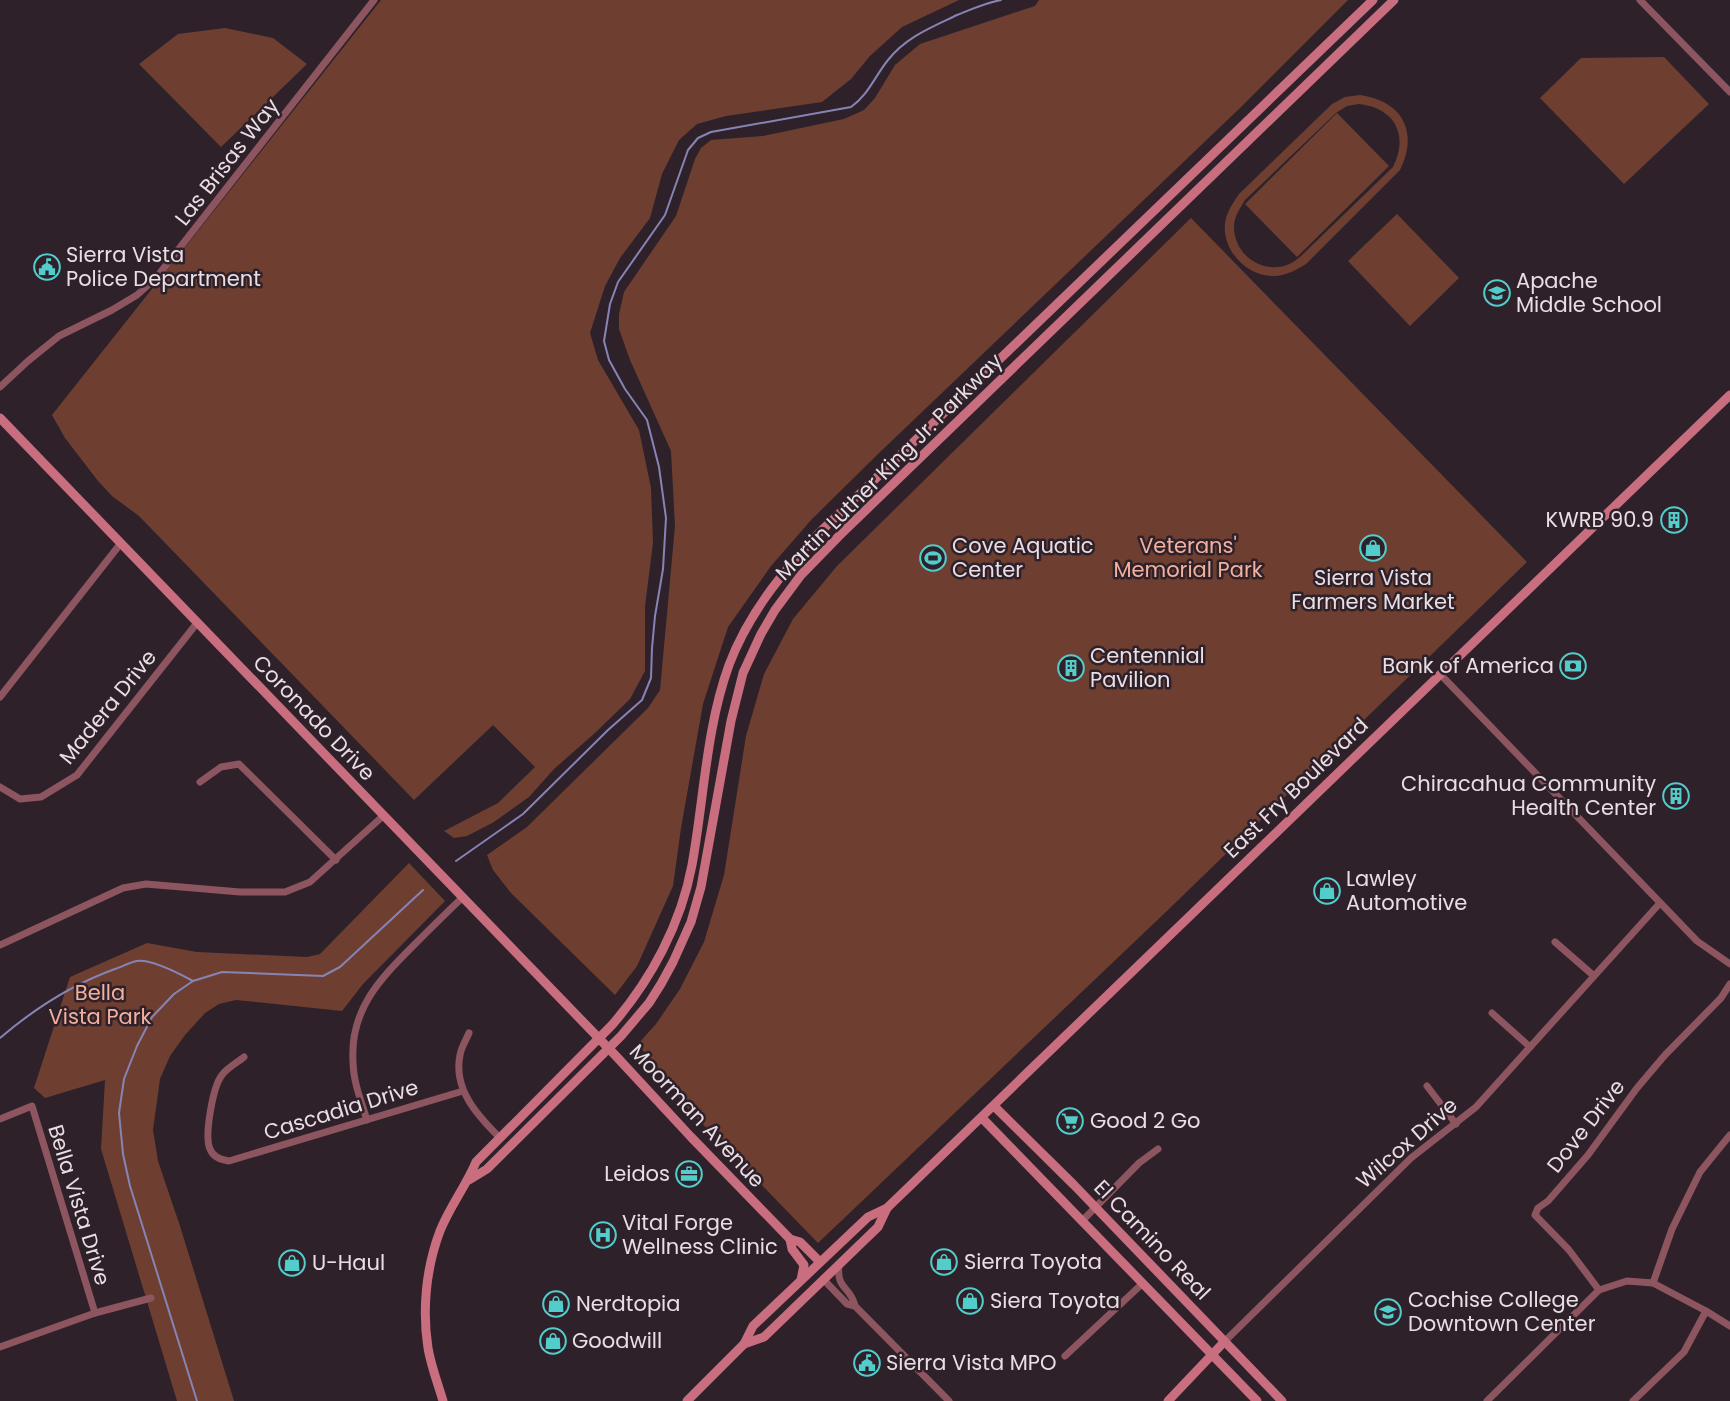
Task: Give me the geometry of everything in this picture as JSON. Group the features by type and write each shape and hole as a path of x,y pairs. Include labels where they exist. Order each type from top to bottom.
{"street":[{"name":"Las Brisas Way","path":"0,387 59,336 112,310 136,295 156,278 374,0"},
{"name":"Martin Luther King Jr. Parkway","path":"469,1180 487,1169 603,1043 644,985 679,912 691,867 715,714 730,663 740,639 774,584 818,534 1372,0"},
{"name":"Martin Luther King Jr. Parkway","path":"469,1180 476,1162 499,1137 603,1043 633,1023 649,1003 673,962 691,922 702,887 731,721 741,681 760,634 787,593 847,528 1394,0"},
{"path":"1640,0 1730,92"},
{"name":"East Fry Boulevard","path":"687,1401 744,1344 753,1326 868,1217 887,1208 982,1118 1182,922 1730,395"},
{"name":"Coronado Drive","path":"0,418 603,1043"},
{"path":"0,697 121,543"},
{"name":"Madera Drive","path":"0,787 20,799 41,797 77,775 197,623"},
{"path":"1441,675 1697,941 1730,964"},
{"path":"200,782 221,767 239,764 336,860"},
{"path":"0,945 123,888 146,884 240,892 285,892 310,882 383,816"},
{"path":"367,1120 352,1062 356,1025 364,1005 388,970 463,897"},
{"name":"Wilcox Drive","path":"1168,1401 1211,1354 1411,1158 1476,1107 1660,903"},
{"path":"1555,942 1594,976"},
{"name":"Dove Drive","path":"1599,1290 1569,1250 1535,1215 1538,1208 1548,1201 1588,1155 1637,1088 1665,1055 1721,998 1730,984"},
{"path":"1492,1013 1530,1047"},
{"path":"469,1033 460,1054 459,1074 463,1090 482,1120 499,1137"},
{"name":"Moorman Avenue","path":"603,1043 790,1239 800,1242 820,1262"},
{"name":"Cascadia Drive","path":"244,1057 222,1075 214,1092 209,1148 221,1160 229,1161 463,1090"},
{"path":"1427,1086 1456,1124"},
{"name":"Bella Vista Drive","path":"0,1119 32,1106 95,1313"},
{"name":"El Camino Real","path":"994,1106 1282,1401"},
{"name":"El Camino Real","path":"982,1118 1257,1401"},
{"path":"1653,1283 1672,1228 1700,1172 1730,1135"},
{"path":"1083,1220 1139,1163 1158,1149"},
{"path":"443,1401 428,1351 425,1323 426,1295 432,1259 440,1232 453,1203 469,1180"},
{"name":"East Fry Boulevard","path":"744,1344 764,1337 824,1280 878,1227 887,1208"},
{"name":"Moorman Avenue","path":"790,1239 792,1249 804,1265 801,1281"},
{"path":"839,1265 838,1275 841,1285 853,1298 855,1306 949,1401"},
{"path":"824,1280 847,1304 855,1306"},
{"path":"1486,1401 1599,1290 1627,1281 1653,1283 1730,1326"},
{"path":"1065,1356 1143,1283"},
{"path":"0,1347 95,1313 151,1298"},
{"path":"1633,1401 1684,1352 1706,1311"}],"green space":[{"path":"381,0 959,0 902,27 870,56 851,79 822,102 726,116 697,124 679,140 662,174 650,218 620,258 605,286 590,333 598,360 639,430 651,488 653,543 645,606 645,671 630,699 554,769 529,797 494,822 467,836 454,838 444,831 498,803 535,767 493,725 414,800 139,516 112,496 65,438 52,415"},
{"path":"1039,0 1348,0 1240,108 878,454 812,519 771,566 728,627 703,704 673,886 637,966 615,995 511,893 493,870 487,855 527,827 648,708 660,690 675,526 671,451 630,360 619,329 619,314 624,292 676,216 695,159 701,148 711,140 763,136 844,119 864,110 875,98 895,65 920,44 1035,6"},
{"path":"225,28 273,38 307,64 221,147 139,64 178,34"},
{"path":"1664,57 1709,104 1624,184 1540,98 1581,58"},
{"path":"1360,95 1375,98 1396,111 1403,120 1408,143 1400,170 1306,264 1291,272 1276,276 1256,272 1239,261 1232,253 1228,243 1225,223 1230,207 1239,194 1332,104 1345,97","holes":["1359,104 1382,111 1396,125 1400,144 1393,167 1294,261 1287,265 1268,267 1251,259 1244,253 1235,237 1234,223 1245,200 1336,113 1347,106"]},
{"path":"1337,113 1389,166 1297,257 1245,204"},
{"path":"1397,214 1459,278 1410,326 1348,261"},
{"name":"Veterans' Memorial Park","path":"1191,218 1527,562 1170,908 818,1243 689,1110 638,1044 656,1024 680,989 704,942 724,875 746,736 764,674 793,619 837,566"},
{"name":"Bella Vista Park","path":"409,863 445,901 363,984 342,1011 236,1000 219,1004 205,1013 185,1035 170,1056 160,1079 153,1130 158,1161 234,1401 177,1401 101,1149 105,1080 45,1098 34,1088 70,977 147,943 197,952 307,957 320,954"}],"waterway":[{"path":"456,861 523,814 608,730 642,700 651,678 652,648 663,569 666,518 659,467 647,420 625,389 609,360 604,341 610,304 618,282 665,215 688,150 698,138 711,132 851,107 867,91 895,52 911,39 957,15 1001,0"},
{"path":"197,1401 130,1186 123,1154 119,1113 124,1079 137,1046 152,1017 174,994 193,981 222,972 323,976 340,967 423,890"},
{"path":"0,1038 40,1007 69,990 99,975 134,962 143,961 157,965 193,981"}],"place":[{"name":"Sierra Vista Police Department","path":"47,267"},
{"name":"Apache Middle School","path":"1497,293"},
{"name":"KWRB 90.9","path":"1674,520"},
{"name":"Sierra Vista Farmers Market","path":"1373,548"},
{"name":"Cove Aquatic Center","path":"933,558"},
{"name":"Bank of America","path":"1573,666"},
{"name":"Centennial Pavilion","path":"1071,668"},
{"name":"Chiracahua Community Health Center","path":"1676,796"},
{"name":"Lawley Automotive","path":"1327,891"},
{"name":"Good 2 Go","path":"1070,1121"},
{"name":"Leidos","path":"689,1174"},
{"name":"Vital Forge Wellness Clinic","path":"603,1235"},
{"name":"Sierra Toyota","path":"944,1262"},
{"name":"U-Haul","path":"292,1263"},
{"name":"Siera Toyota","path":"970,1301"},
{"name":"Nerdtopia","path":"556,1304"},
{"name":"Cochise College Downtown Center","path":"1388,1312"},
{"name":"Goodwill","path":"553,1341"},
{"name":"Sierra Vista MPO","path":"867,1363"}]}
